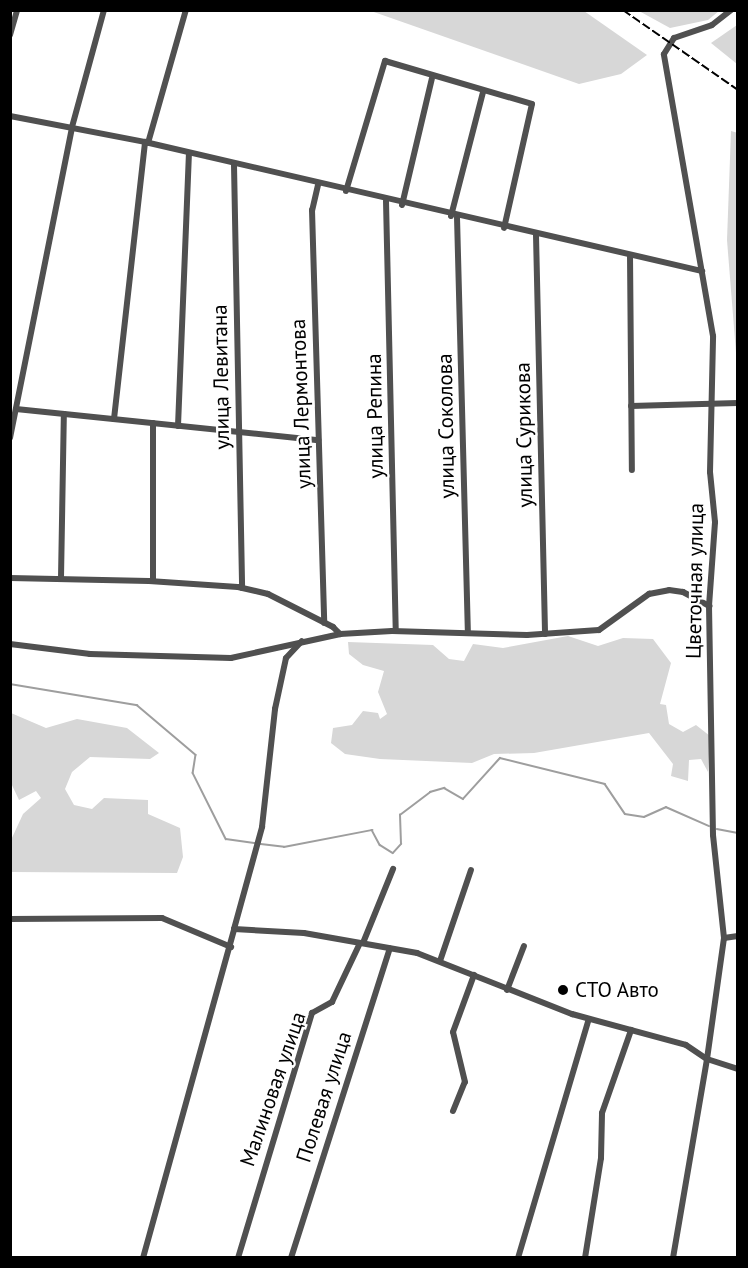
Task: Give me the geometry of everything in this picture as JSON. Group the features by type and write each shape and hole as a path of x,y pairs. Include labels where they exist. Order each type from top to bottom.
{"street":[{"path":"10,35 17,10"},
{"path":"10,438 72,127 104,10"},
{"path":"114,419 146,143 186,10"},
{"name":"Цветочная улица","path":"724,938 712,821 709,606 716,522 710,472 713,336 664,54 674,38 712,24 732,11"},
{"path":"346,191 385,61 432,78 532,104 504,228"},
{"path":"402,205 432,78"},
{"name":"улица Соколова","path":"468,633 454,217 483,92"},
{"path":"10,116 146,143 454,217 702,271"},
{"path":"178,426 189,153"},
{"name":"улица Левитана","path":"234,165 242,588"},
{"name":"улица Лермонтова","path":"318,185 312,210 324,623"},
{"name":"улица Репина","path":"386,201 396,631"},
{"name":"улица Сурикова","path":"536,235 545,634"},
{"path":"630,255 632,470"},
{"path":"632,406 738,403"},
{"path":"16,409 318,440"},
{"path":"61,578 64,414"},
{"path":"153,423 153,581"},
{"path":"10,578 153,581 242,588 268,594 324,623 340,634"},
{"path":"10,644 90,654 231,658 302,640 340,634 396,631 545,634 599,630 649,594 669,590 683,592 709,606"},
{"path":"143,1257 256,854 262,827 275,709 286,658 302,640"},
{"name":"Малиновая улица","path":"238,1257 312,1013 332,1002 362,943 393,869"},
{"path":"440,961 471,870"},
{"path":"10,919 162,918 231,947"},
{"path":"234,930 304,933 390,948 440,961 507,990 589,1019 686,1045 707,1059 738,1069"},
{"path":"673,1257 707,1059 724,938 738,936"},
{"path":"507,990 524,946"},
{"name":"Полевая улица","path":"291,1257 390,948"},
{"path":"453,1111 465,1082 453,1032 474,975"},
{"path":"518,1257 589,1019"},
{"path":"585,1257 601,1158 602,1113 631,1030"}],"shaded area":[{"path":"371,11 584,11 647,55 621,74 579,84"},
{"path":"639,11 719,11 708,20 670,28"},
{"path":"737,25 737,64 711,43"},
{"path":"731,131 738,133 737,365 727,240"},
{"path":"568,636 598,646 623,638 653,639 671,663 660,704 666,705 669,724 683,732 696,725 710,736 708,772 701,759 689,760 688,781 671,776 673,764 649,733 534,753 494,754 472,763 380,759 345,754 331,743 333,728 352,725 363,711 378,713 380,719 387,714 378,692 384,671 363,665 349,654 348,642 433,645 449,659 464,661 473,644 503,648"},
{"path":"11,713 46,728 77,719 127,728 159,753 150,759 90,757 72,772 65,789 74,805 92,809 104,798 148,800 148,814 180,828 183,857 177,873 11,872 11,840 23,814 41,798 36,791 19,800 11,783"}],"waterway":[{"path":"10,684 137,705 196,755 193,773 226,839 256,843"},
{"path":"261,844 284,847 372,830 380,845 393,853 401,844 400,815 430,792 444,788 463,799 500,758 605,784 625,814 644,817 666,807 709,826"},
{"path":"717,829 738,833"}],"railway":[{"path":"623,10 738,90"}],"place":[{"name":"СТО Авто","path":"563,990"}]}
